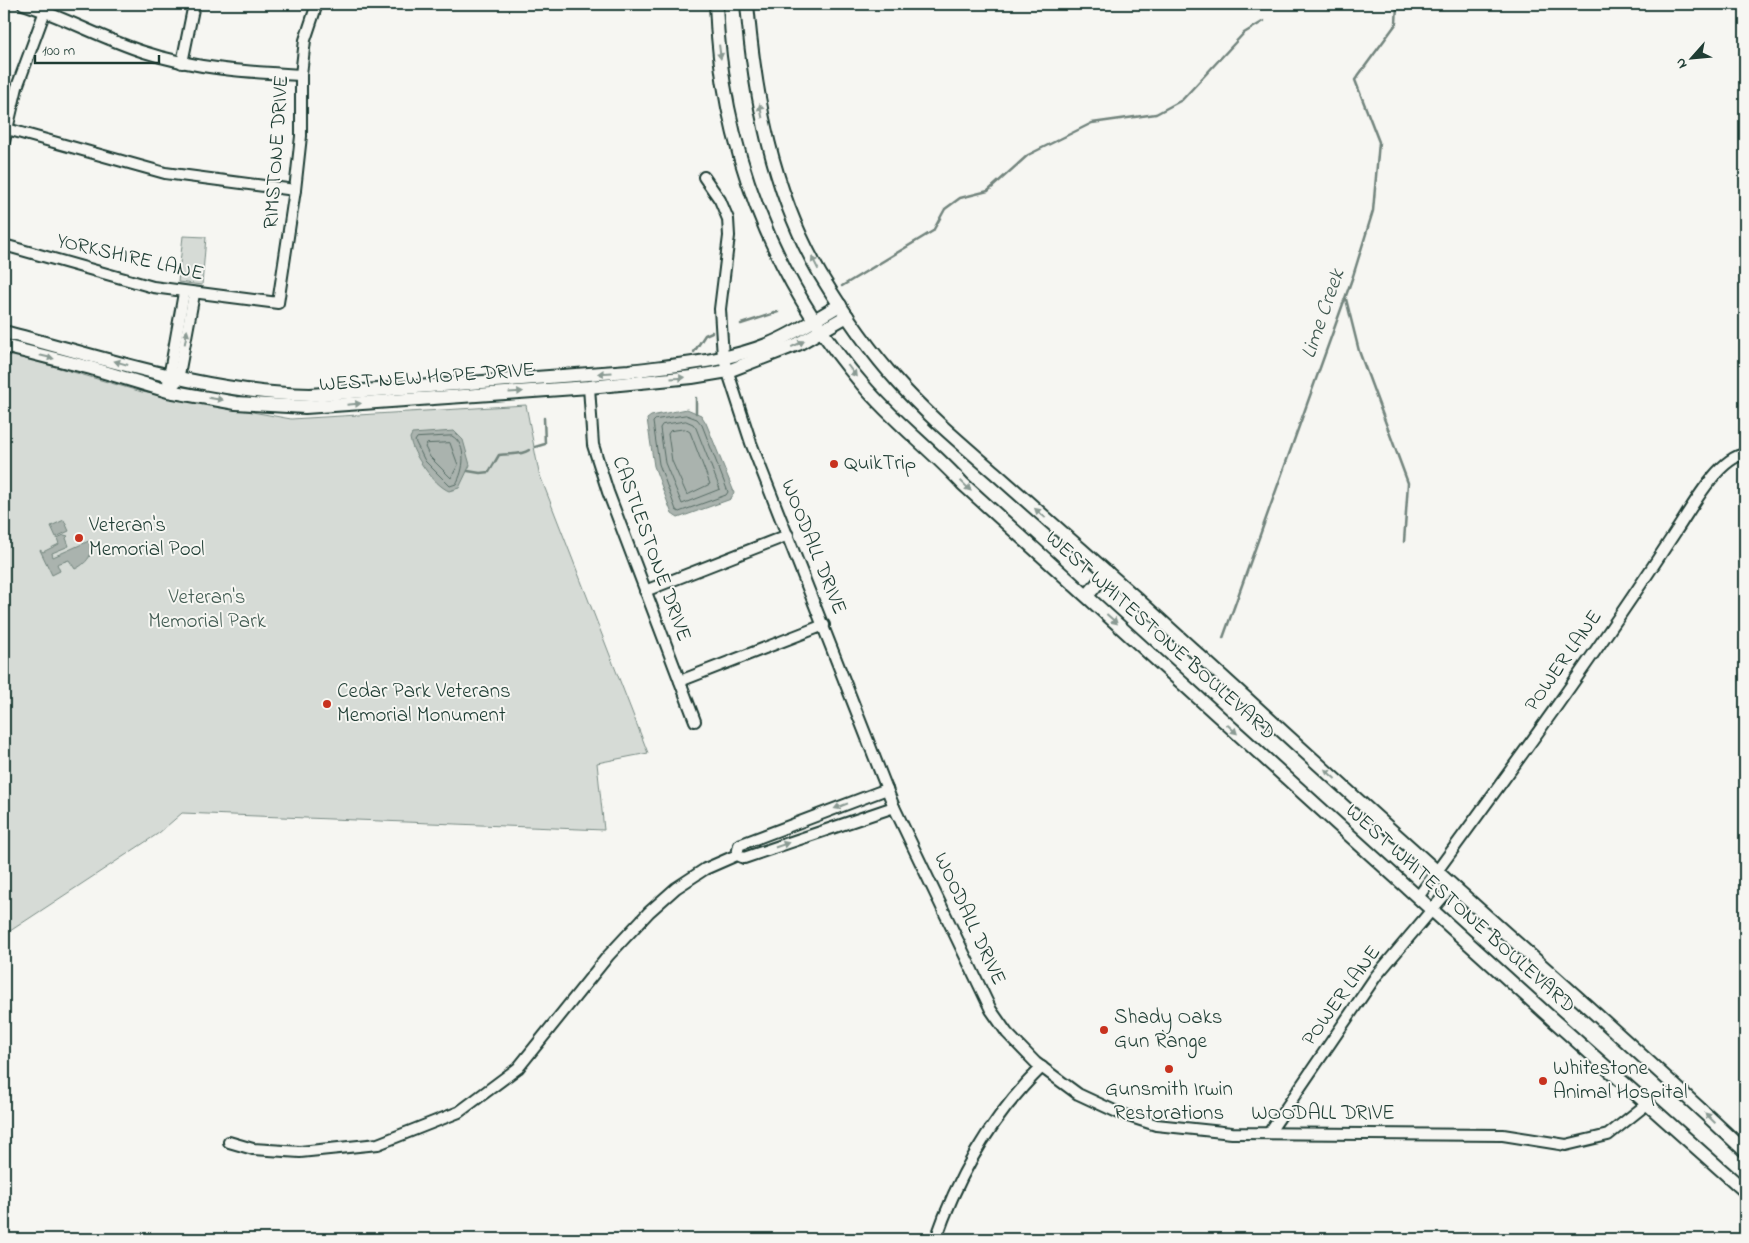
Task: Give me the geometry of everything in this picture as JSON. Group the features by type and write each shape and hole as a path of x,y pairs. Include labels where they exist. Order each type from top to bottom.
{"main road":[{"name":"WEST WHITESTONE BOULEVARD","path":"716,4 725,96 744,172 780,262 822,332 863,385 909,434 1086,596 1745,1192"},
{"name":"WEST WHITESTONE BOULEVARD","path":"747,4 754,74 764,126 781,186 797,228 819,272 843,310 899,383 936,421 1107,572 1452,886 1673,1082 1745,1151"},
{"name":"WEST NEW HOPE DRIVE","path":"4,332 173,378 268,394 310,395 629,371 723,357 770,344 814,320 843,310"},
{"name":"WEST NEW HOPE DRIVE","path":"4,346 91,368 168,391 236,403 305,407 589,387 692,377 728,371 774,355 822,332 843,310"},
{"path":"1086,596 1107,572"}],"street":[{"path":"23,4 45,11 142,52 182,63 243,71 301,75"},
{"path":"182,63 194,4"},
{"name":"RIMSTONE DRIVE","path":"278,304 296,190 301,136 301,75 305,40 317,4"},
{"path":"4,142 30,47 45,11"},
{"path":"7,129 165,173 296,190"},
{"name":"WOODALL DRIVE","path":"704,176 720,200 728,219 729,236 720,309 723,357 751,443 894,807 991,1010 1007,1033 1042,1067 1078,1094 1119,1113 1156,1125 1212,1131 1268,1133 1503,1135 1566,1145 1608,1135 1647,1104"},
{"name":"YORKSHIRE LANE","path":"4,245 125,280 189,293 278,304"},
{"path":"168,391 173,378 189,293"},
{"name":"CASTLESTONE DRIVE","path":"589,387 593,445 608,492 695,720"},
{"name":"POWER LANE","path":"1418,897 1633,597 1706,486 1725,464 1745,454"},
{"path":"645,591 788,535"},
{"path":"680,681 824,625"},
{"path":"737,855 739,845 887,788"},
{"path":"229,1142 254,1149 300,1152 378,1144 459,1112 518,1068 608,956 649,912 676,888 705,869 737,855 744,858 894,807"},
{"name":"POWER LANE","path":"1268,1133 1376,976 1452,886"},
{"path":"936,1239 957,1185 1002,1111 1042,1067"}],"green space":[{"path":"183,236 206,237 202,285 178,282"},
{"name":"Veteran's Memorial Park","path":"4,352 142,392 291,419 526,405 539,473 648,753 597,763 604,830 182,813 159,833 4,935"}],"water":[{"path":"687,409 701,415 706,423 734,492 731,499 678,518 672,514 654,466 647,419 651,416"},
{"path":"454,431 463,440 470,465 459,488 449,491 443,488 431,476 419,460 410,438 412,434"},
{"path":"64,520 69,531 56,537 51,526"},
{"path":"64,535 68,536 66,538 69,546 52,553 53,557 91,540 91,554 83,564 75,569 69,560 57,564 60,571 52,575 40,550 43,552 59,544 57,538"}],"waterway":[{"name":"Lime Creek","path":"1223,638 1353,276 1373,211 1379,142 1355,80 1396,24 1397,4"},
{"path":"842,286 933,231 945,209 960,198 988,191 1028,155 1092,123 1156,114 1182,100 1244,33 1264,21"},
{"path":"1346,299 1359,351 1408,483 1404,542"},
{"path":"741,324 778,312"},
{"path":"694,352 705,335 712,332"},
{"path":"696,398 696,413"},
{"path":"535,447 545,444 544,418"},
{"path":"468,471 489,472 499,455 519,454 529,450"}],"place":[{"name":"QuikTrip","path":"834,464"},
{"name":"Veteran's Memorial Pool","path":"79,538"},
{"name":"Cedar Park Veterans Memorial Monument","path":"327,704"},
{"name":"Shady Oaks Gun Range","path":"1104,1030"},
{"name":"Gunsmith Irwin Restorations","path":"1169,1069"},
{"name":"Whitestone Animal Hospital","path":"1543,1081"}]}
